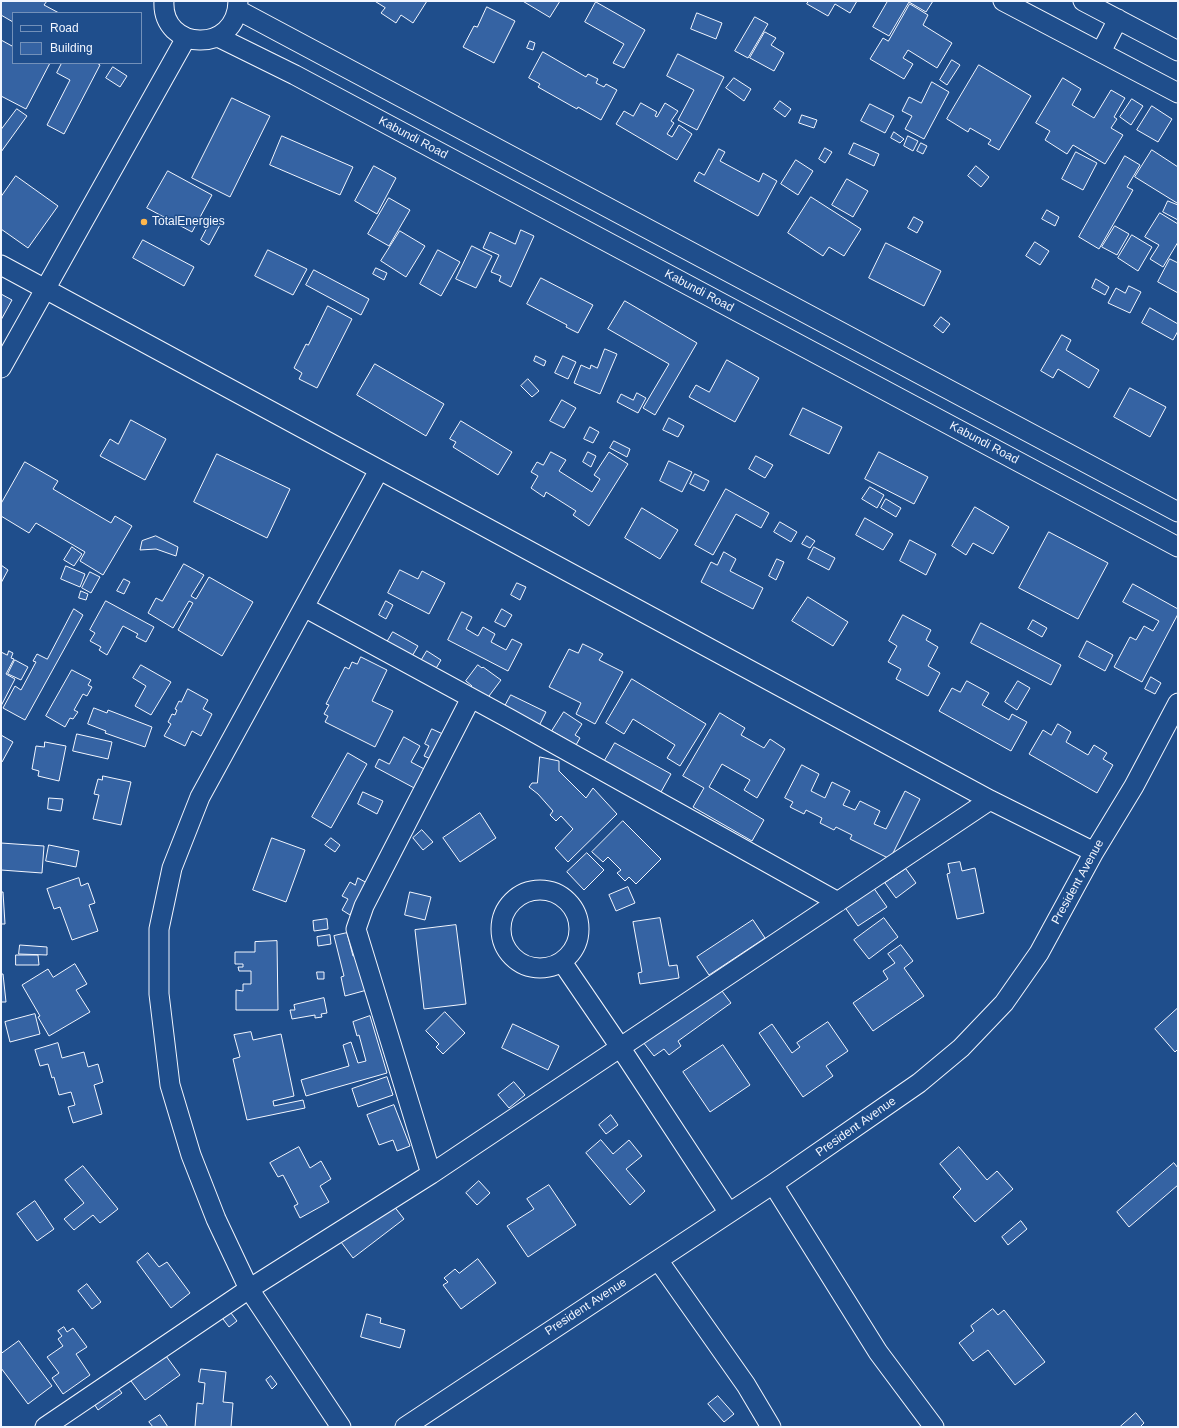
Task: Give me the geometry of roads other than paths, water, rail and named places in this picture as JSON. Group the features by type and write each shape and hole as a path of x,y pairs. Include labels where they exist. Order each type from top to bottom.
{"street":[{"path":"1083,1 1178,51"},
{"path":"1007,2 1178,93"},
{"path":"162,3 167,20 175,31 186,38 197,41 218,37 227,30 234,21 238,5 309,47 1178,512"},
{"path":"1101,52 1118,19"},
{"name":"Kabundi Road","path":"218,37 295,75 1178,547"},
{"path":"1,368 186,38"},
{"path":"295,75 309,47"},
{"path":"397,130 411,102"},
{"path":"476,172 490,144"},
{"path":"553,213 567,185"},
{"path":"629,253 643,226"},
{"path":"1,265 990,800 1094,852"},
{"path":"711,297 725,270"},
{"path":"783,336 797,308"},
{"path":"864,378 877,351"},
{"path":"939,419 952,392"},
{"path":"1017,460 1030,433"},
{"path":"341,1427 249,1289 216,1219 191,1155 170,1085 159,994 159,929 172,868 200,797 379,470"},
{"path":"1115,513 1129,486"},
{"path":"304,607 838,902"},
{"path":"431,1174 356,929 364,906 471,698"},
{"name":"President Avenue","path":"405,1427 729,1214 919,1083 961,1048 1004,1003 1039,954 1094,852 1134,786 1178,703"},
{"path":"45,1427 249,1289 431,1174 990,800"},
{"path":"547,890 557,894 572,907 577,917 579,926 578,937 575,947 570,955 562,962 552,967 542,969 532,968 514,959 507,951 502,942 500,932 501,922 504,912 510,903 518,896 527,892 547,890"},
{"path":"562,962 620,1047 729,1214"},
{"path":"773,1184 878,1352 934,1427"},
{"path":"658,1260 746,1385 771,1427"}],"place":[{"name":"TotalEnergies","path":"144,222"}]}
